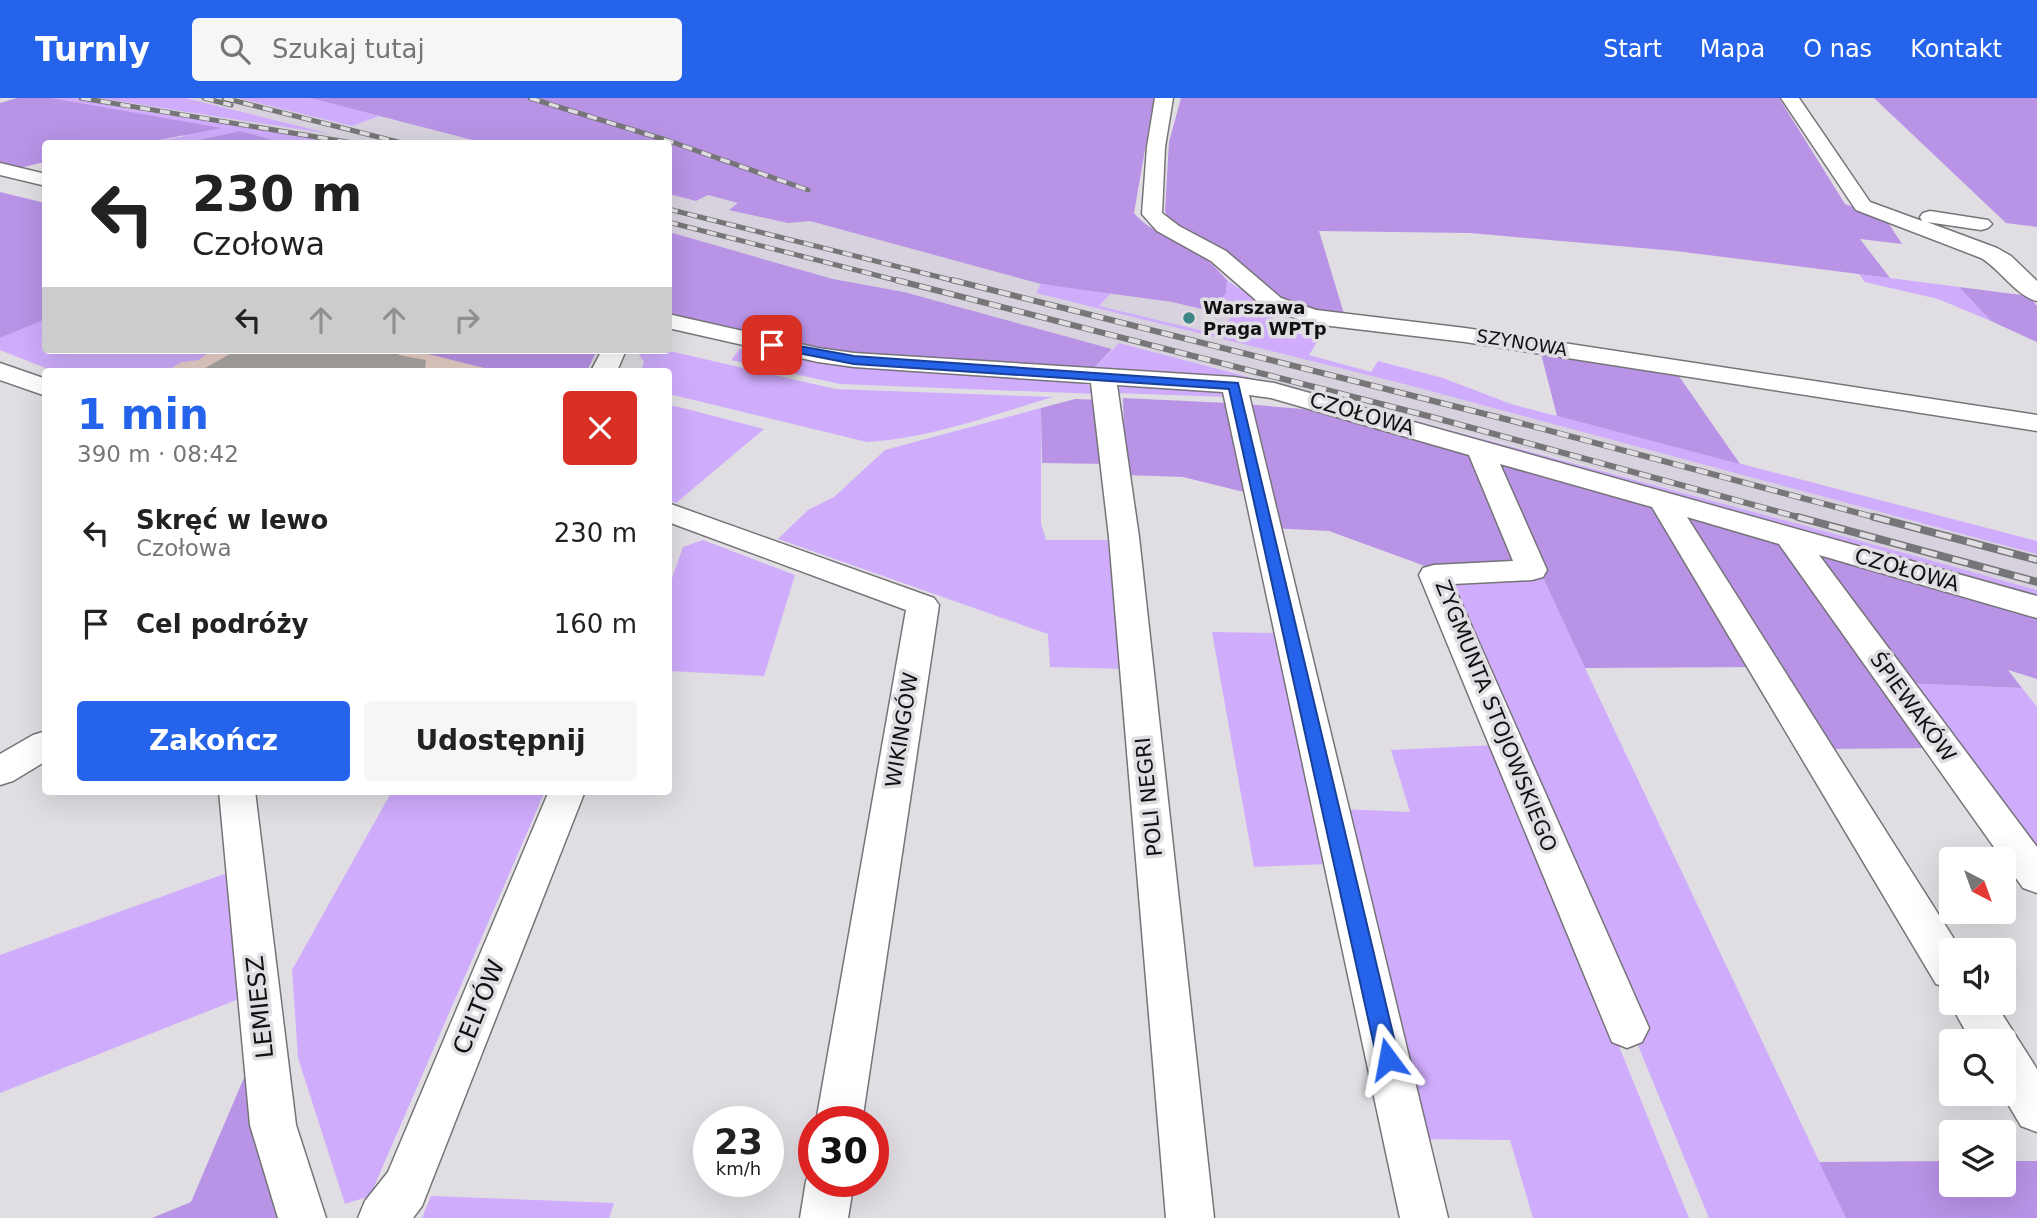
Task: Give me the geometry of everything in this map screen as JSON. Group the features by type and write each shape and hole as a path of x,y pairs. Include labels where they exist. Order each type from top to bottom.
{"street":[{"name":"SZYNOWA","path":"1164,98 1156,147 1152,214 1159,224 1173,233 1213,251 1273,303 1297,312 1314,317 1492,339 2037,423"},
{"path":"1790,98 1863,206 1989,253 2003,261 2035,290"},
{"path":"0,169 42,179"},
{"path":"1875,211 1981,224"},
{"name":"CZOŁOWA","path":"672,322 838,358 1234,386 1300,397 2037,607"},
{"path":"0,371 42,387"},
{"name":"POLI NEGRI","path":"1103,377 1124,537 1190,1218"},
{"path":"1234,386 1424,1218"},
{"name":"ZYGMUNTA STOJOWSKIEGO","path":"1479,447 1532,570 1434,575 1627,1028"},
{"path":"1661,499 1939,951"},
{"name":"WIKINGÓW","path":"673,524 923,605 842,1106"},
{"name":"ŚPIEWAKÓW","path":"1789,536 2037,877"},
{"path":"0,771 42,746"},
{"name":"LEMIESZ","path":"237,795 273,1125 302,1218"},
{"name":"CELTÓW","path":"382,1218 405,1189 565,795"},
{"path":"2016,1076 2037,1110"},
{"path":"824,1218 827,1197"}],"shaded area":[{"path":"17,98 51,98 221,128 159,140 42,140 42,163 19,168 0,164 0,103"},
{"path":"51,98 310,98 472,140 271,140 221,128"},
{"path":"51,98 73,98 323,139 273,140 240,131 198,140 162,140 186,136"},
{"path":"98,98 185,98 331,134"},
{"path":"238,98 310,98 379,116 352,126"},
{"path":"310,98 1154,98 1134,213 1151,228 1197,251 1227,280 1226,293 1214,312 1172,302 1041,284 810,221 788,223 729,210 738,203 708,195 696,201 672,195 672,140 472,140"},
{"path":"1181,98 1779,98 1845,204 1885,218 1902,244 1860,239 1890,278 1676,251 1470,233 1319,231 1344,314 1286,304 1169,220 1165,211 1169,142"},
{"path":"1874,98 2037,98 2037,227 2006,223"},
{"path":"240,131 273,140 198,140"},
{"path":"0,192 42,202 42,321 0,338"},
{"path":"672,195 696,201 708,195 739,203 730,209 788,223 810,221 1041,284 1172,302 1231,317 1216,334 1148,318 1146,320 1404,384 2037,554 2037,590 1530,450 1245,375 1120,343 1112,349 904,292 833,279 672,233"},
{"path":"672,233 833,279 904,292 1112,349 1093,369 823,351 672,315"},
{"path":"1859,274 1959,287 1991,321 1938,299 1865,282"},
{"path":"1227,280 1262,304 1308,320 1275,316 1268,326 1319,339 1309,355 1371,372 1378,361 1443,378 1511,404 2037,541 2037,554 1404,384 1036,293 1041,284 1111,293 1099,306 1216,334 1231,317 1214,312 1226,293"},
{"path":"1959,287 2029,296 2037,306 2037,342 1991,321"},
{"path":"42,320 42,354 207,354 199,360 182,362 172,368 45,368 0,350 0,338"},
{"path":"1119,343 1234,373 1268,382 1093,369"},
{"path":"740,349 1084,383 1096,389 1098,394 840,384 731,360"},
{"path":"1540,350 1674,369 1740,464 1557,416"},
{"path":"672,352 835,389 1053,397 938,431 867,442 672,395 672,368 642,368 644,362 639,354 672,354"},
{"path":"196,354 428,354 484,368 172,368"},
{"path":"428,354 595,354 588,368 484,368"},
{"path":"1270,382 2037,590 2037,599"},
{"path":"1123,385 1215,391 1228,397 1114,393"},
{"path":"1123,398 1228,403 1248,493 1183,477 1125,475"},
{"path":"1075,399 1102,400 1111,464 1042,463 1041,408"},
{"path":"1245,404 1303,409 1472,454 1521,559 1509,565 1425,566 1329,531 1270,528"},
{"path":"672,406 764,429 676,503 672,501"},
{"path":"1041,408 1041,523 1046,540 1115,540 1128,669 1050,667 1048,634 778,539 808,510 834,497 885,450"},
{"path":"1490,462 1661,510 1756,667 1585,668"},
{"path":"1682,517 1788,544 1932,748 1825,749"},
{"path":"703,540 795,575 764,676 672,671 672,578 683,547"},
{"path":"1817,553 2037,615 2037,679 2008,670 2022,688 1901,683"},
{"path":"1544,578 1846,1218 1709,1218 1480,661 1454,585 1464,580"},
{"path":"1212,632 1280,633 1329,864 1254,867"},
{"path":"1901,683 2022,688 2037,707 2037,863"},
{"path":"1496,745 1689,1218 1533,1218 1510,1140 1414,1139 1341,809 1410,812 1391,750"},
{"path":"390,795 543,795 370,1196 345,1204 298,1058 292,970"},
{"path":"227,873 244,997 0,1093 0,955"},
{"path":"252,1059 281,1218 152,1218 191,1202"},
{"path":"1939,1161 1939,1197 2016,1197 2016,1161 2037,1161 2037,1218 1846,1218 1819,1162"},
{"path":"431,1196 614,1203 609,1218 422,1218"}],"building":[{"path":"230,354 399,354 426,360 425,368 205,368"}],"railway":[{"path":"81,98 335,140"},
{"path":"204,98 231,105"},
{"path":"224,98 390,140"},
{"path":"530,98 666,140"},
{"path":"672,142 808,190"},
{"path":"672,210 959,282"},
{"path":"672,223 903,282"},
{"path":"896,280 1432,417 1805,519"},
{"path":"952,280 1509,420 1881,519"},
{"path":"1798,517 2037,582"},
{"path":"1874,517 2037,560"}],"place":[{"name":"Warszawa Praga WPTp","path":"1189,318"}],"route":[{"path":"772,345 854,360 1234,386 1388,1059"}]}
